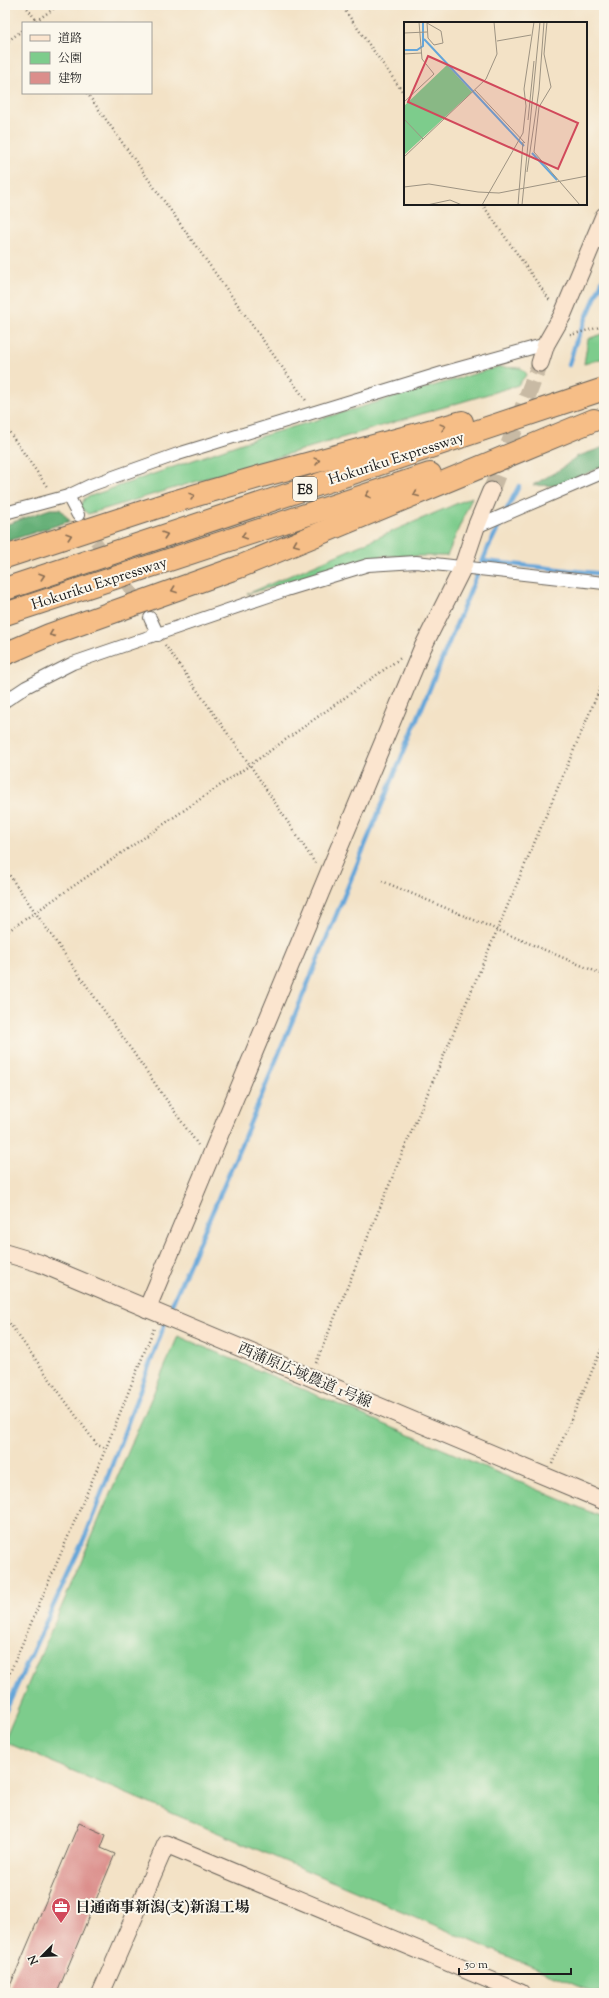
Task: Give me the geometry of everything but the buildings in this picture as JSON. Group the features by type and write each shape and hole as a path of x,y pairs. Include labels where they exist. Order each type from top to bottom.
{"highway":[{"path":"5,557 188,497 515,408 604,381"},
{"name":"Hokuriku Expressway","path":"5,589 604,389"},
{"path":"5,654 49,635 238,567 599,418"},
{"name":"Hokuriku Expressway","path":"5,614 599,418"}],"street":[{"path":"540,363 546,344 562,316 604,216"},
{"path":"5,513 62,497 91,484 178,454 442,373 546,344"},
{"path":"476,527 604,472"},
{"path":"147,1309 422,650 462,569 476,527 492,491"},
{"path":"62,497 78,515"},
{"path":"5,701 73,663 286,590 368,565 416,562 462,569 604,583"},
{"path":"150,618 158,635"},
{"name":"西蒲原広域農道 1号線","path":"5,1253 38,1263 604,1501"},
{"path":"101,1993 166,1844 520,1993"}],"path":[{"path":"25,5 36,22 59,5"},
{"path":"341,5 404,94"},
{"path":"5,43 22,31"},
{"path":"88,94 314,412"},
{"path":"483,205 562,316"},
{"path":"546,344 562,336 604,326"},
{"path":"5,426 62,497"},
{"path":"158,635 250,765 327,880"},
{"path":"5,933 250,765 412,649 422,650"},
{"path":"310,1378 404,1149 604,679"},
{"path":"5,869 210,1160"},
{"path":"382,881 604,976"},
{"path":"5,1684 106,1448 154,1328 147,1309"},
{"path":"5,1317 97,1445 106,1448"},
{"path":"546,1477 604,1342"}],"green space":[{"path":"604,333 604,358 584,364 588,339"},
{"path":"498,367 521,368 527,374 518,385 88,514 80,507 85,498 262,436"},
{"path":"604,447 604,466 558,486 533,485 561,469 576,457"},
{"path":"472,497 447,556 383,556 247,594"},
{"path":"50,509 60,509 70,521 5,542 5,525"},
{"path":"178,1336 604,1518 604,1993 594,1993 5,1742 5,1738"}],"waterway":[{"path":"569,365 575,344 604,277"},
{"path":"506,511 519,486"},
{"path":"5,1712 87,1532 172,1304 229,1174 488,548 503,518"},
{"path":"483,561 604,574"}],"tunnel":[{"path":"491,491 540,363"},
{"path":"85,526 150,618"}],"place":[{"name":"日通商事新潟(支)新潟工場","path":"61,1924"}]}
